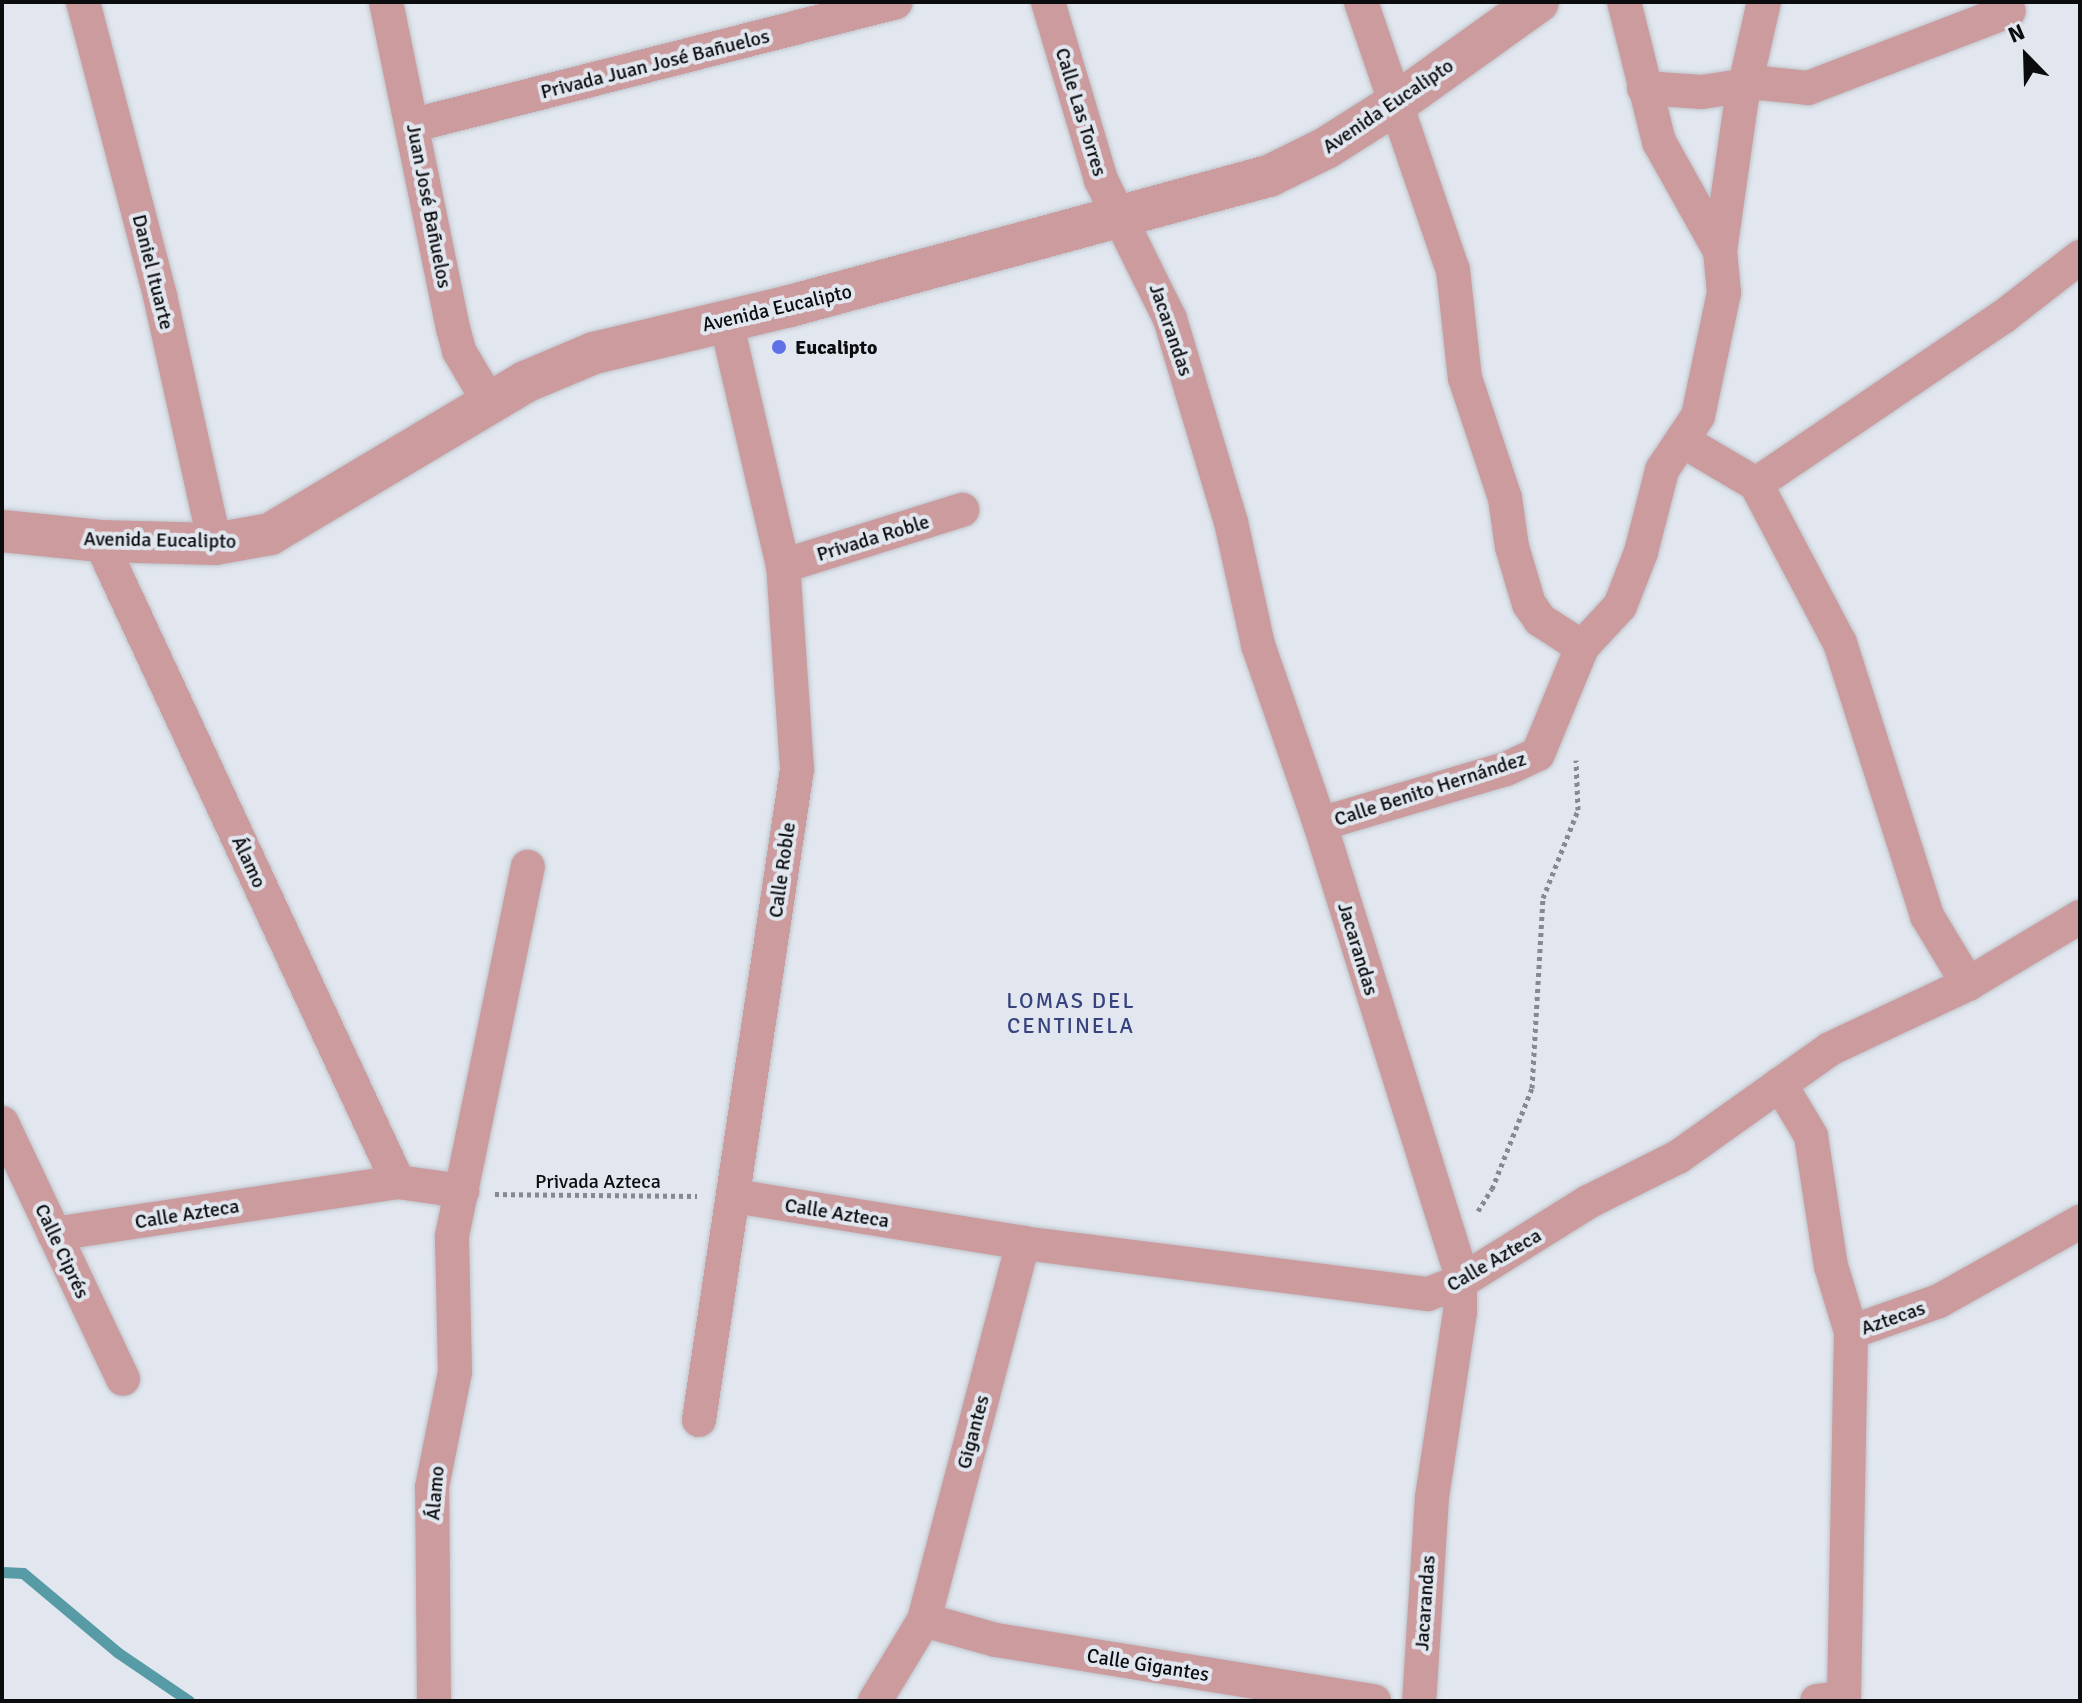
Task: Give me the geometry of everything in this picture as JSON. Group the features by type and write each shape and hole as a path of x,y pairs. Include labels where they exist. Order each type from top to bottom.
{"street":[{"name":"Daniel Ituarte","path":"83,2 160,296 215,544"},
{"name":"Juan José Bañuelos","path":"386,2 459,351 489,402"},
{"name":"Privada Juan José Bañuelos","path":"414,125 896,2"},
{"name":"Calle Las Torres","path":"1048,2 1101,180 1122,218"},
{"path":"1361,2 1453,270 1465,378 1505,498 1514,557 1529,604 1553,631 1582,647"},
{"name":"Avenida Eucalipto","path":"2,531 100,541 215,544 242,541 292,525 489,402 594,353 726,322 1269,176 1326,148 1394,105 1538,2"},
{"name":"Calle Benito Hernández","path":"1320,824 1526,762 1547,742 1582,647 1620,606 1637,564 1662,470 1698,416 1724,293 1720,251 1667,160 1644,88 1624,2"},
{"path":"1720,251 1745,84 1764,2"},
{"path":"1644,88 1702,92 1745,84 1808,88 2009,11"},
{"name":"Jacarandas","path":"1122,218 1170,319 1231,522 1258,645 1320,824 1447,1230 1460,1282 1432,1497 1419,1701"},
{"path":"1756,484 1791,465 2003,317 2080,257"},
{"name":"Calle Roble","path":"699,1420 797,769 783,566 726,322"},
{"path":"1683,441 1756,484 1853,675 1923,906 1968,984"},
{"name":"Privada Roble","path":"783,566 962,510"},
{"name":"Álamo","path":"100,541 398,1182"},
{"name":"Álamo","path":"434,1701 432,1487 455,1372 452,1236 528,867"},
{"name":"Calle Azteca","path":"734,1196 1023,1243 1420,1295 1460,1282 1588,1202 1687,1152 1780,1084 1848,1040 1968,984 2080,917"},
{"name":"Aztecas","path":"1780,1084 1811,1136 1831,1266 1851,1332 1939,1301 2080,1222"},
{"name":"Calle Ciprés","path":"2,1123 123,1379"},
{"name":"Calle Azteca","path":"54,1234 398,1182 462,1191"},
{"name":"Gigantes","path":"875,1701 924,1620 1023,1243"},
{"path":"1831,1699 1851,1332"},
{"name":"Calle Gigantes","path":"924,1620 996,1640 1374,1701"}],"path":[{"path":"1447,1230 1485,1205 1532,1088 1543,898 1578,810 1575,751 1557,715"},
{"name":"Privada Azteca","path":"462,1191 552,1199 734,1196"}],"waterway":[{"path":"2,1572 23,1573 117,1652 189,1701"}],"place":[{"name":"Eucalipto","path":"779,347"}],"district":[{"name":"LOMAS DEL CENTINELA","path":"1071,1012"}]}
